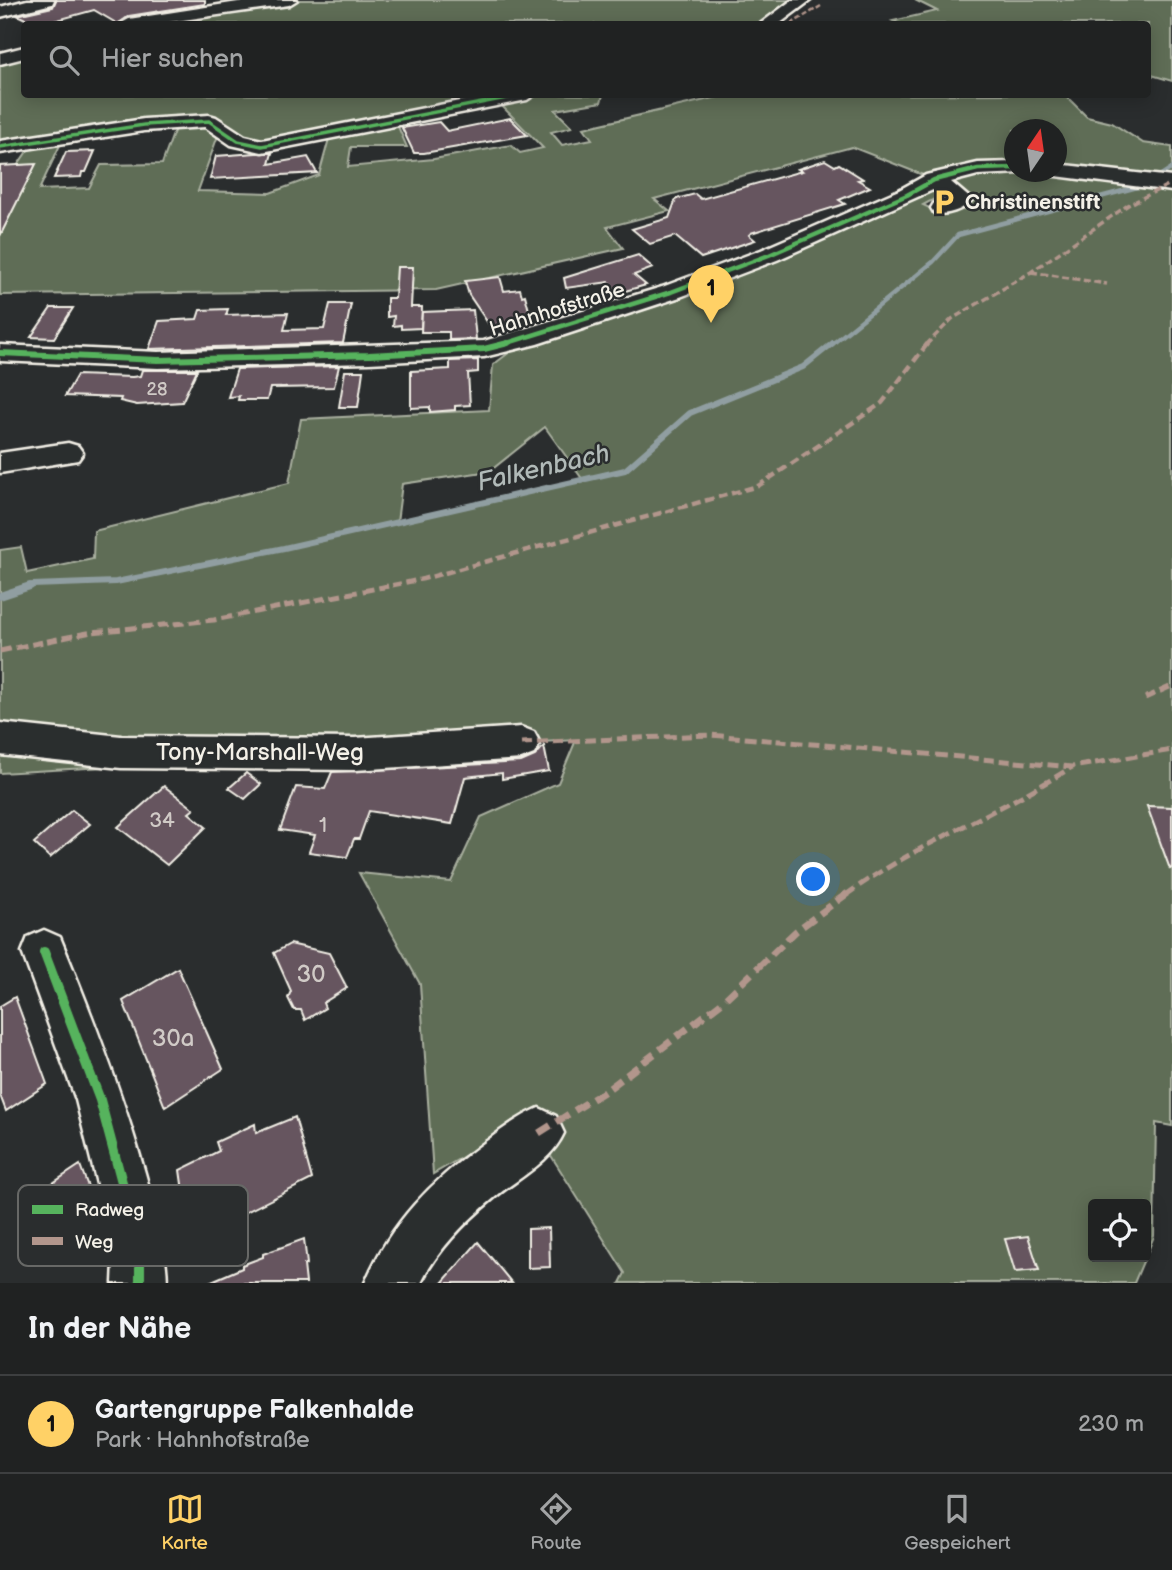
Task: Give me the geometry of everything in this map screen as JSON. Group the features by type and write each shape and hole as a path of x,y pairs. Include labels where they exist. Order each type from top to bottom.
{"street":[{"path":"0,12 47,0"},
{"path":"129,21 191,0"},
{"path":"772,21 803,0"},
{"path":"145,21 197,12 296,2"},
{"path":"245,21 296,2"},
{"path":"0,59 21,53"},
{"path":"0,147 144,125 209,121 238,141 262,146 507,98"},
{"name":"Hahnhofstraße","path":"0,353 158,360 369,355 484,349 528,338 658,296 757,260 907,195 934,180 978,169 1004,168"},
{"path":"1067,171 1172,184"},
{"path":"934,180 961,200 942,208"},
{"path":"0,463 68,453"},
{"name":"Tony-Marshall-Weg","path":"0,739 133,752 355,754 521,743"},
{"path":"44,952 100,1100 123,1185"},
{"path":"391,1283 421,1233 461,1190 539,1133"}],"green space":[{"path":"289,0 803,0 772,21 146,21"},
{"path":"915,0 1172,0 1172,81 1151,75 1151,21 893,21 937,11"},
{"path":"21,53 21,98 514,98 396,122 407,147 351,147 348,167 434,159 511,145 520,153 543,148 499,103 523,98 602,98 601,102 555,110 572,127 551,132 562,145 592,139 584,128 714,98 1068,98 1087,117 1112,123 1143,143 1172,147 1172,1126 1156,1123 1154,1236 1151,1244 1151,1199 1088,1199 1088,1262 1143,1262 1134,1283 620,1283 625,1273 528,1119 433,1174 420,984 359,873 451,882 481,817 558,783 576,740 0,773 0,550 21,547 27,573 93,559 94,531 289,483 301,419 489,410 493,365 528,338 671,292 926,184 944,194 923,205 942,214 970,202 923,175 852,147 654,199 669,211 607,227 623,248 436,290 0,295 0,191 30,147 61,143 39,190 89,188 101,165 162,164 177,123 0,147 0,59","holes":["220,130 262,146 330,135 319,175 270,193 198,191","545,427 583,480 397,522 402,484 490,471"]}],"building":[{"path":"56,0 205,0 205,4 129,16 122,21 113,21 94,10 54,21 30,21 17,15 53,7"},
{"path":"510,118 527,135 424,153 414,153 402,128 439,122 447,131"},
{"path":"95,151 81,177 54,178 66,152"},
{"path":"272,153 269,164 308,157 317,173 210,179 216,156"},
{"path":"825,160 835,166 839,164 863,179 858,180 870,187 839,200 845,204 751,233 749,235 755,240 701,258 675,236 650,244 632,229 669,218 676,199 695,194 701,199 802,171 798,169"},
{"path":"36,164 0,236 0,166"},
{"path":"638,255 653,268 634,275 646,285 618,293 609,282 566,288 564,278"},
{"path":"397,267 413,267 411,307 422,307 421,328 401,329 401,325 393,326 394,316 387,317 387,298 395,298"},
{"path":"500,277 504,291 520,289 522,296 525,295 531,318 524,319 525,322 490,326 469,295 465,281"},
{"path":"330,304 351,304 343,343 149,349 159,321 197,319 200,310 228,309 226,315 288,313 284,330 324,329"},
{"path":"51,308 73,308 54,338 31,337"},
{"path":"473,310 476,339 449,340 449,332 421,332 422,312"},
{"path":"478,360 478,372 468,373 470,405 455,406 455,410 430,412 430,407 411,408 411,371 450,369 450,361"},
{"path":"339,366 334,387 270,388 267,400 238,400 239,396 228,397 237,369"},
{"path":"142,370 197,370 182,402 137,405 120,401 121,398 65,396 77,375 132,377 140,376"},
{"path":"345,371 363,371 358,407 339,407"},
{"path":"544,746 549,771 502,779 502,773 465,777 452,824 369,811 359,839 354,839 347,857 309,852 315,835 280,830 296,787 325,789 332,772 521,762 535,756"},
{"path":"246,773 261,784 245,799 229,788"},
{"path":"164,786 194,809 189,813 206,827 167,865 118,827"},
{"path":"1147,806 1172,807 1170,869"},
{"path":"72,810 90,824 50,858 34,843"},
{"path":"290,944 329,953 347,988 323,1003 325,1008 305,1020 301,1010 294,1010 288,998 291,991 274,953"},
{"path":"178,968 223,1069 165,1107 123,1001"},
{"path":"15,997 47,1084 6,1111 0,1095 0,1006"},
{"path":"295,1117 312,1179 248,1211 248,1185 182,1185 180,1170 219,1151 216,1142 255,1124 256,1133"},
{"path":"80,1165 87,1185 50,1185"},
{"path":"549,1228 550,1267 528,1268 528,1229"},
{"path":"1028,1236 1039,1270 1015,1272 1005,1239"},
{"path":"304,1239 306,1283 207,1283 242,1266 248,1266 248,1263 263,1257 263,1254"},
{"path":"478,1242 512,1283 442,1283"}],"waterway":[{"name":"Falkenbach","path":"1155,179 1172,168"},
{"name":"Falkenbach","path":"831,345 933,262 958,235 1145,185"},
{"name":"Falkenbach","path":"24,588 32,585 116,582 284,548 625,470 690,413 803,367 833,343"},
{"name":"Falkenbach","path":"24,588 30,586"},
{"name":"Falkenbach","path":"0,596 24,588"}],"marked path":[{"path":"796,21 821,6"},
{"path":"0,651 92,632 214,620 423,579 758,486 882,403 924,347 952,319 1031,272 1128,205 1168,185"},
{"path":"1031,272 1107,284"},
{"path":"1145,698 1172,686"},
{"path":"521,743 711,735 1072,767 1172,750"},
{"path":"539,1133 607,1090 721,1003 796,931 868,879 974,819 1034,791 1072,767"}],"cycle path":[{"path":"0,147 144,125 209,121 238,141 262,146 507,98"},
{"path":"0,353 158,360 369,355 484,349 528,338 671,292 769,255 907,195 934,180 978,169 1004,168"},
{"path":"44,952 100,1100 123,1185"},
{"path":"140,1266 140,1283"}],"place":[{"name":"Christinenstift","path":"944,202"},
{"name":"Gartengruppe Falkenhalde","path":"711,323"}]}
